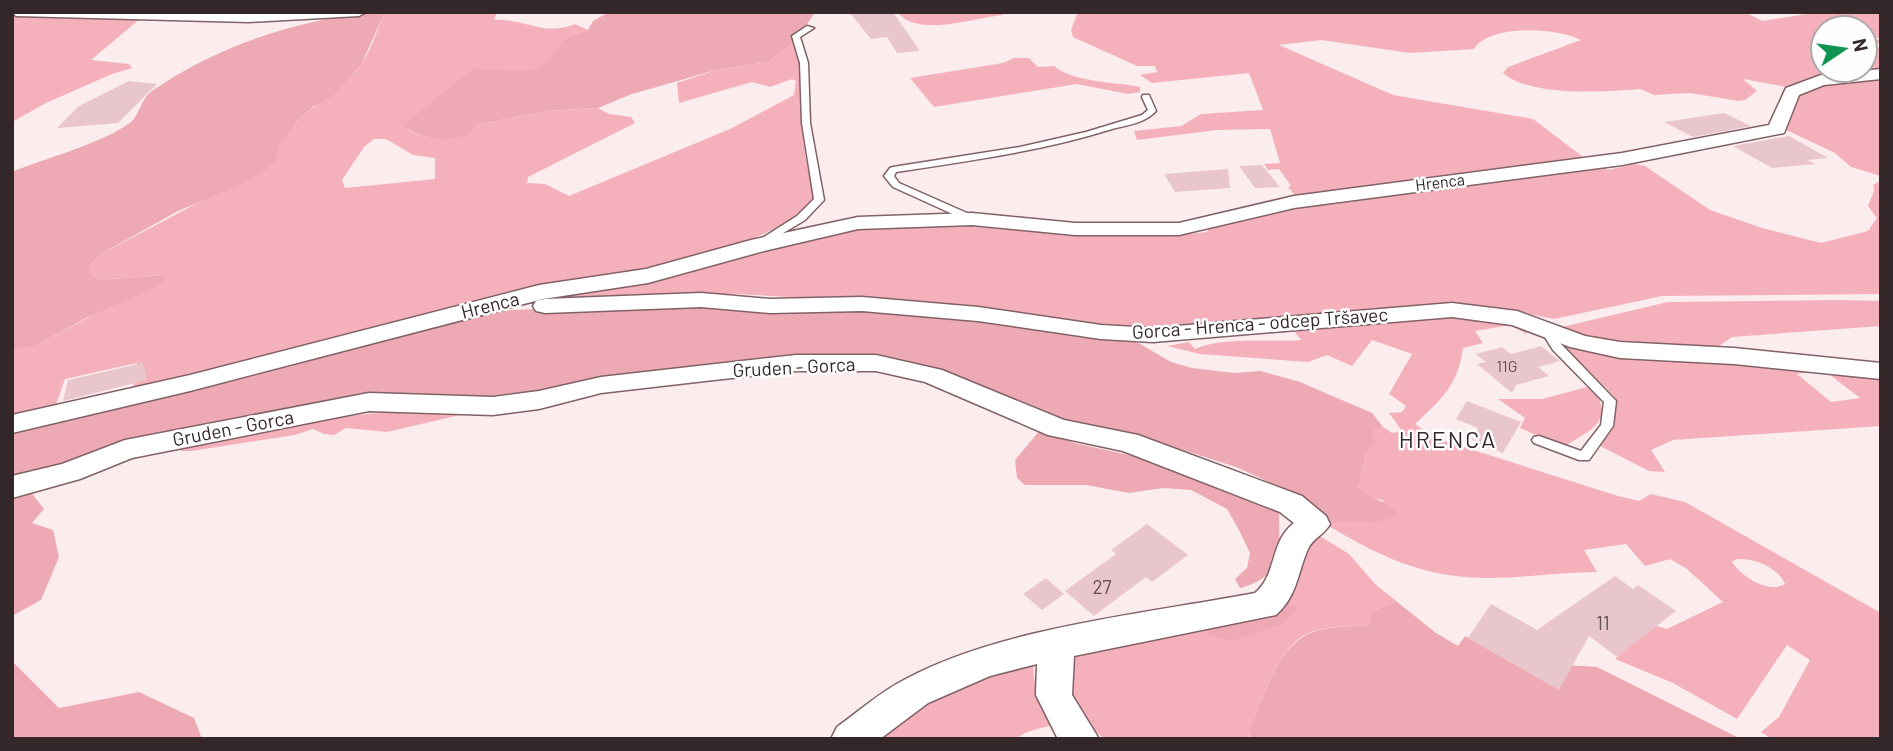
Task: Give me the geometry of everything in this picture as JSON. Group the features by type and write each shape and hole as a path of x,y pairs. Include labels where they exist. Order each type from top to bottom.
{"street":[{"path":"16,12 249,18 359,12"},
{"name":"Hrenca","path":"12,424 190,383 471,309 509,302 539,292 648,276 759,245 858,223 972,219 1075,229 1179,229 1294,202 1622,159 1777,129 1792,92 1821,80 1881,74"},
{"name":"Gorca - Hrenca - odcep Tršavec","path":"509,302 536,306 701,300 770,306 884,305 978,314 1101,332 1153,335 1452,310 1517,318 1580,342 1620,350 1734,356 1881,371"},
{"name":"Gruden - Gorca","path":"12,487 70,471 125,450 241,425 369,402 494,406 539,400 601,385 705,373 796,363 876,363 933,376 1058,428 1128,442 1181,460 1291,504 1315,524 1295,539 1278,593 1264,605 1060,643"},
{"path":"849,739 915,692 950,675 1060,643"},
{"path":"1060,643 1051,673 1054,704 1080,739"}],"lane":[{"path":"759,245 801,218 819,200 806,124 804,62 796,36 810,28"},
{"name":"Hrenca","path":"972,219 940,202 896,185 889,176 893,170 1020,149 1134,120 1152,111 1146,97"},
{"path":"1539,440 1584,457 1607,426 1610,401 1597,383 1550,342 1548,331"}],"shaded area":[{"path":"372,12 385,12 361,65 333,96 314,106 296,122 280,145 275,162 242,184 178,211 101,254 89,266 92,275 99,280 166,275 159,286 86,318 36,346 12,351 12,172 119,130 134,119 145,98 152,91 203,61 230,49 285,29"},
{"path":"385,12 497,12 494,20 553,29 575,24 588,30 564,39 560,50 541,68 525,73 483,71 402,126 419,135 444,138 471,134 475,125 547,111 598,108 609,114 631,117 635,123 528,177 527,183 545,184 569,196 730,129 794,95 796,81 792,79 770,87 752,82 679,103 677,83 716,70 768,62 793,44 799,54 804,76 804,144 814,196 809,205 786,222 717,253 132,394 137,363 65,379 54,410 12,418 12,351 36,346 166,275 99,280 92,275 89,266 101,254 275,162 288,132 360,66","holes":["374,139 386,139 413,155 435,158 435,179 345,188 342,180 364,147"]},
{"path":"609,12 815,12 802,32 793,36 793,44 768,62 716,70 632,94 598,108 547,111 475,125 471,134 453,139 427,137 402,126 474,68 520,71 536,69 549,60 564,39 588,30 593,21"},
{"path":"898,12 1001,12 1003,15 933,25 907,20"},
{"path":"1078,12 1745,12 1762,21 1820,12 1881,12 1881,39 1879,14 1809,14 1809,84 1815,84 1793,88 1743,79 1757,91 1739,101 1690,93 1654,95 1640,89 1588,92 1549,89 1515,81 1503,73 1508,67 1581,40 1556,32 1508,32 1482,41 1474,49 1410,53 1321,40 1279,45 1393,95 1533,119 1587,160 1301,197 1288,187 1291,186 1279,169 1268,170 1264,164 1280,163 1270,129 1216,130 1137,140 1134,131 1181,126 1201,114 1263,110 1249,73 1152,83 1140,75 1157,72 1155,66 1137,66 1073,37 1071,30"},
{"path":"12,14 141,18 91,60 129,64 132,68 46,103 12,122"},
{"path":"1879,48 1881,49 1879,72"},
{"path":"1014,58 1029,58 1038,67 1054,66 1083,78 1140,87 1140,92 1128,94 1077,84 934,107 910,78 1003,63"},
{"path":"1879,76 1881,176 1851,167 1835,153 1780,127 1796,97 1804,90 1818,84 1879,84"},
{"path":"1635,164 1645,166 1710,210 1762,228 1821,243 1868,231 1877,218 1868,206 1874,191 1873,185 1881,181 1881,294 1662,296 1554,319 1513,311 1148,332 913,304 737,294 543,302 545,297 857,229 933,224 1129,236 1207,232 1210,225 1281,208 1601,165 1608,170"},
{"path":"1881,301 1881,326 1732,337 1713,350 1608,342 1563,332 1562,327 1668,302"},
{"path":"632,305 911,311 1122,338 1135,341 1171,362 1192,368 1234,373 1260,371 1300,382 1372,413 1383,427 1375,429 1372,437 1375,444 1366,451 1359,489 1392,508 1397,512 1396,517 1383,521 1322,522 1265,480 1236,467 1183,450 1097,433 890,363 468,398 360,399 12,483 12,428 491,311"},
{"path":"1409,314 1506,319 1528,329 1526,334 1511,325 1475,331 1483,343 1463,348 1453,382 1415,424 1435,438 1618,496 1639,501 1651,494 1685,502 1881,613 1881,739 1772,739 1761,732 1779,717 1810,660 1787,645 1737,719 1673,683 1615,659 1653,625 1667,629 1723,602 1687,569 1670,559 1645,566 1626,544 1584,550 1597,572 1474,578 1438,573 1403,563 1354,541 1322,522 1385,501 1368,497 1359,489 1366,451 1375,428 1383,427 1392,433 1402,431 1389,413 1402,412 1406,406 1389,394 1412,354 1372,340 1352,366 1327,355 1308,362 1200,354 1167,346 1189,342 1195,349 1232,341 1301,340 1290,326","holes":["1744,559 1771,568 1785,584 1771,587 1749,578 1732,562"]},
{"path":"1563,343 1814,371 1797,374 1831,402 1860,398 1821,368 1881,375 1881,426 1673,440 1651,450 1665,472 1649,471 1600,446 1616,414 1616,399 1574,358"},
{"path":"1591,386 1599,398 1601,416 1590,430 1563,447 1520,428 1525,418 1498,399 1542,399"},
{"path":"436,410 464,414 387,432 346,428 334,435 313,429 295,435 191,451 181,451 177,443 338,417"},
{"path":"1040,430 1074,443 1185,467 1279,509 1279,549 1272,569 1255,583 1240,588 1235,579 1247,568 1250,553 1239,530 1227,509 1191,490 1163,488 1129,493 1086,485 1025,485 1017,478 1015,460"},
{"path":"30,491 44,509 32,523 53,530 59,557 41,600 12,616 12,495"},
{"path":"1299,523 1349,554 1375,584 1396,601 1369,613 1370,625 1316,630 1301,637 1291,646 1269,681 1249,731 1249,739 1105,739 1080,720 1066,698 1066,658 1094,646 1297,607 1278,598"},
{"path":"1278,598 1298,607 1282,624 1232,641 1209,635 1203,622"},
{"path":"1396,601 1436,633 1458,646 1465,636 1551,683 1568,665 1597,667 1741,739 1250,739 1249,731 1269,681 1291,647 1301,638 1316,631 1370,625 1369,613"},
{"path":"1034,658 1036,685 1052,725 1027,732 1015,739 855,739 900,704"},
{"path":"12,661 59,708 139,692 194,718 202,739 12,739"}],"building":[{"path":"849,12 893,12 920,51 897,53 887,37 871,39"},
{"path":"129,81 157,84 118,123 57,128 79,106"},
{"path":"1724,113 1751,126 1693,137 1664,122"},
{"path":"1789,136 1828,158 1807,160 1815,164 1772,168 1733,146"},
{"path":"1262,165 1280,187 1255,188 1239,166"},
{"path":"1228,169 1230,188 1175,192 1164,174"},
{"path":"1541,346 1560,361 1538,367 1549,376 1516,385 1512,393 1477,364 1486,362 1476,354 1502,347 1511,354"},
{"path":"143,363 147,380 63,401 68,380"},
{"path":"1467,401 1521,422 1503,453 1472,440 1478,428 1456,419"},
{"path":"1147,524 1188,555 1152,582 1146,577 1094,616 1065,591 1116,554 1111,550"},
{"path":"1615,576 1633,589 1638,585 1676,611 1617,657 1589,636 1559,690 1468,638 1491,604 1537,630"},
{"path":"1046,578 1064,594 1042,610 1023,594"}],"district":[{"name":"HRENCA","path":"1448,440"}]}
